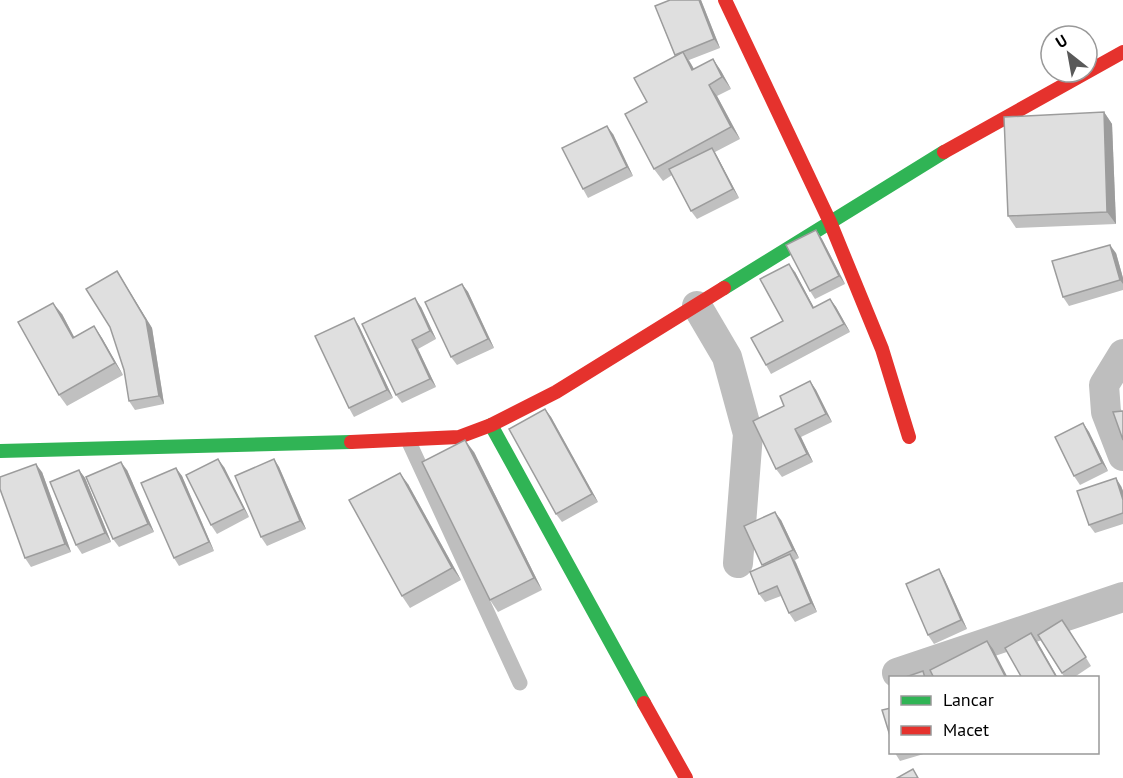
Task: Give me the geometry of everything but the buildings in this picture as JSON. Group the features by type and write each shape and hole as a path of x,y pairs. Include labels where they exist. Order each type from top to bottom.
{"street":[{"path":"725,0 830,222 882,349 909,437"},
{"path":"0,451 408,441 459,436 491,425 556,392 951,148 1123,52"},
{"path":"697,306 727,357 748,434 738,563"},
{"path":"1123,354 1104,386 1106,412 1123,456"},
{"path":"491,425 574,579 686,778"},
{"path":"897,673 1123,597"}],"lane":[{"path":"408,441 520,683"}],"traffic: fast":[{"path":"724,288 944,152"},
{"path":"491,425 644,703"},
{"path":"0,451 351,442"}],"traffic: jam":[{"path":"725,0 830,222 882,349 909,437"},
{"path":"944,152 1123,52"},
{"path":"351,442 459,437 491,425 556,392 724,288"},
{"path":"644,703 686,778"}]}
